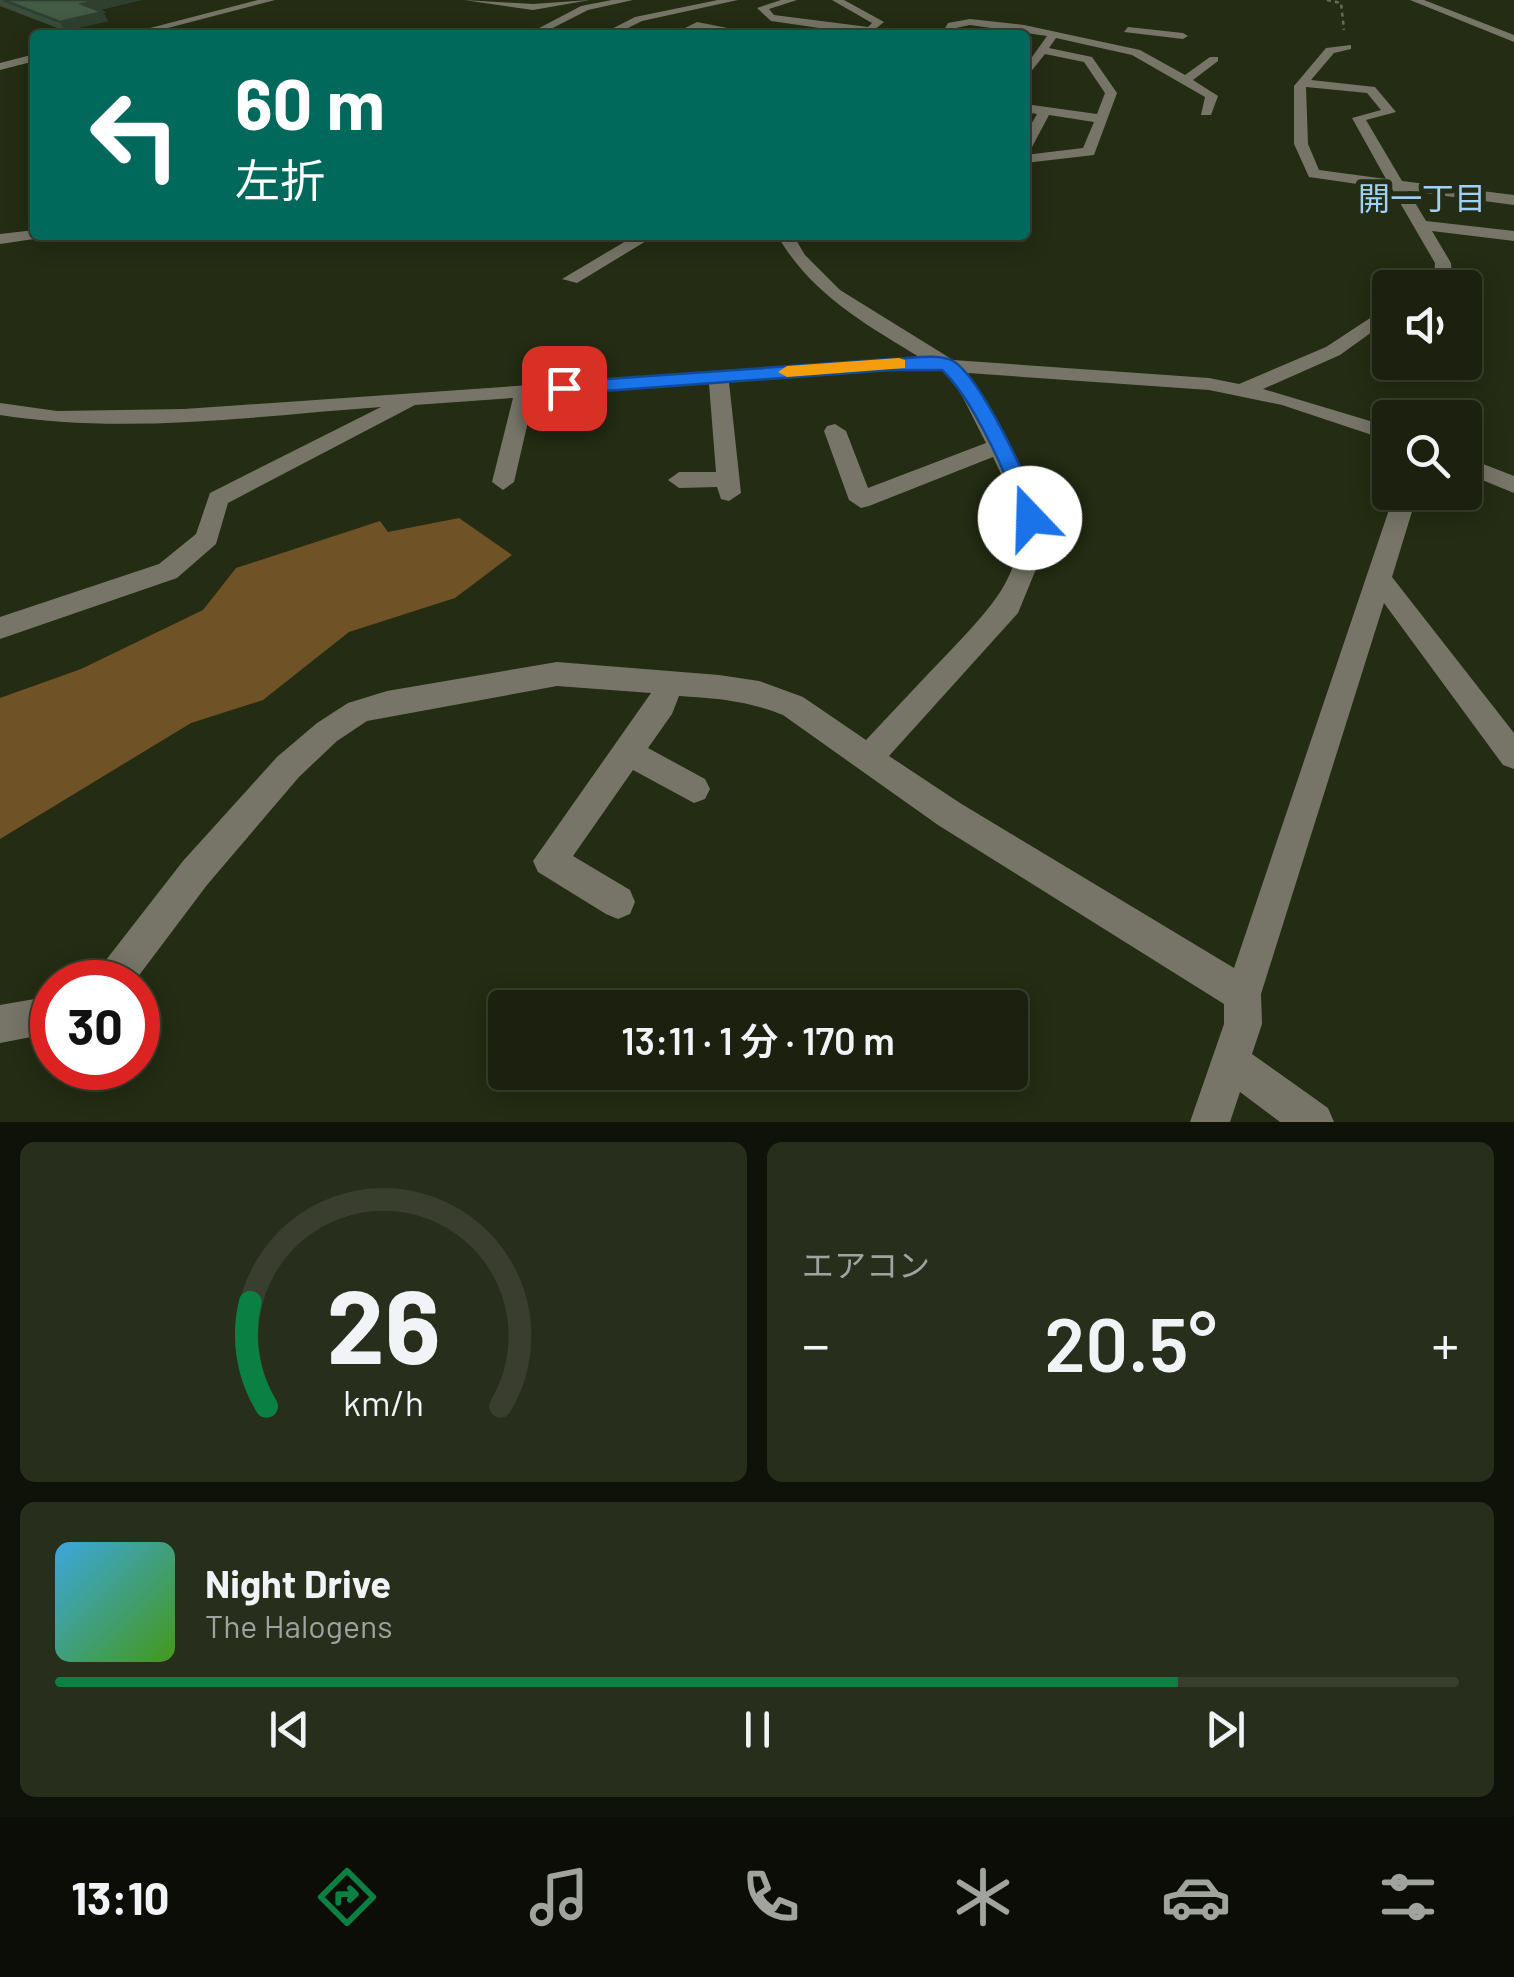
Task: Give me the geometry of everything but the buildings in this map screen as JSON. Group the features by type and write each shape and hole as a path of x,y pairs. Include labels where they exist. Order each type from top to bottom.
{"street":[{"path":"174,29 270,0"},
{"path":"469,0 533,6 585,0"},
{"path":"541,30 585,8 628,0"},
{"path":"615,30 638,19 733,0"},
{"path":"792,0 762,8 771,18 849,30"},
{"path":"837,0 879,22 871,30"},
{"path":"1415,0 1514,39"},
{"path":"970,22 979,10"},
{"path":"949,30 952,25 970,22 1026,30"},
{"path":"687,30 698,25 723,30"},
{"path":"1128,30 1183,36"},
{"path":"1030,31 1136,52 1212,96 1206,112"},
{"path":"1030,68 1054,34"},
{"path":"1136,52 1162,34"},
{"path":"1030,47 1088,59 1110,92 1089,152 1030,158"},
{"path":"1347,48 1330,50 1302,83 1300,128 1308,168 1314,174 1397,188 1514,200"},
{"path":"0,50 7,65 0,80"},
{"path":"1185,81 1214,59"},
{"path":"1302,83 1374,92 1390,112 1358,118 1443,263 1443,270"},
{"path":"1030,109 1102,119"},
{"path":"1030,138 1044,112"},
{"path":"1421,225 1514,236"},
{"path":"0,239 30,235"},
{"path":"571,279 639,240"},
{"path":"787,240 805,268 830,288 946,364 962,379 1023,493 1030,518 1029,557 1009,606 868,758"},
{"path":"1245,390 1334,351 1372,323"},
{"path":"0,431 10,411 109,419 903,364 946,364 1245,390 1372,429"},
{"path":"679,480 728,486 718,377"},
{"path":"503,482 525,391"},
{"path":"0,628 168,570 207,538 218,500 415,399"},
{"path":"836,432 861,500 999,446"},
{"path":"1482,471 1514,485"},
{"path":"1210,1122 1243,1024 1243,994 1401,510"},
{"path":"1378,578 1514,756"},
{"path":"129,960 195,873 288,767 327,732 358,712 387,703 556,674 759,692 793,706 948,814 1243,994"},
{"path":"618,902 550,861 662,706 668,682"},
{"path":"628,752 694,789"},
{"path":"0,1024 30,1019"},
{"path":"1228,1060 1314,1122"}],"path":[{"path":"1327,0 1341,2 1347,48"}],"shaded area":[{"path":"459,518 512,555 455,598 349,632 263,700 191,723 0,839 0,698 81,669 203,610 236,568 380,521 388,532"}],"slow traffic":[{"path":"787,372 899,364"}],"district":[{"name":"開一丁目","path":"1422,199"}],"route":[{"path":"564,388 891,364 946,364 962,379 982,414 1023,493 1030,518"}]}
